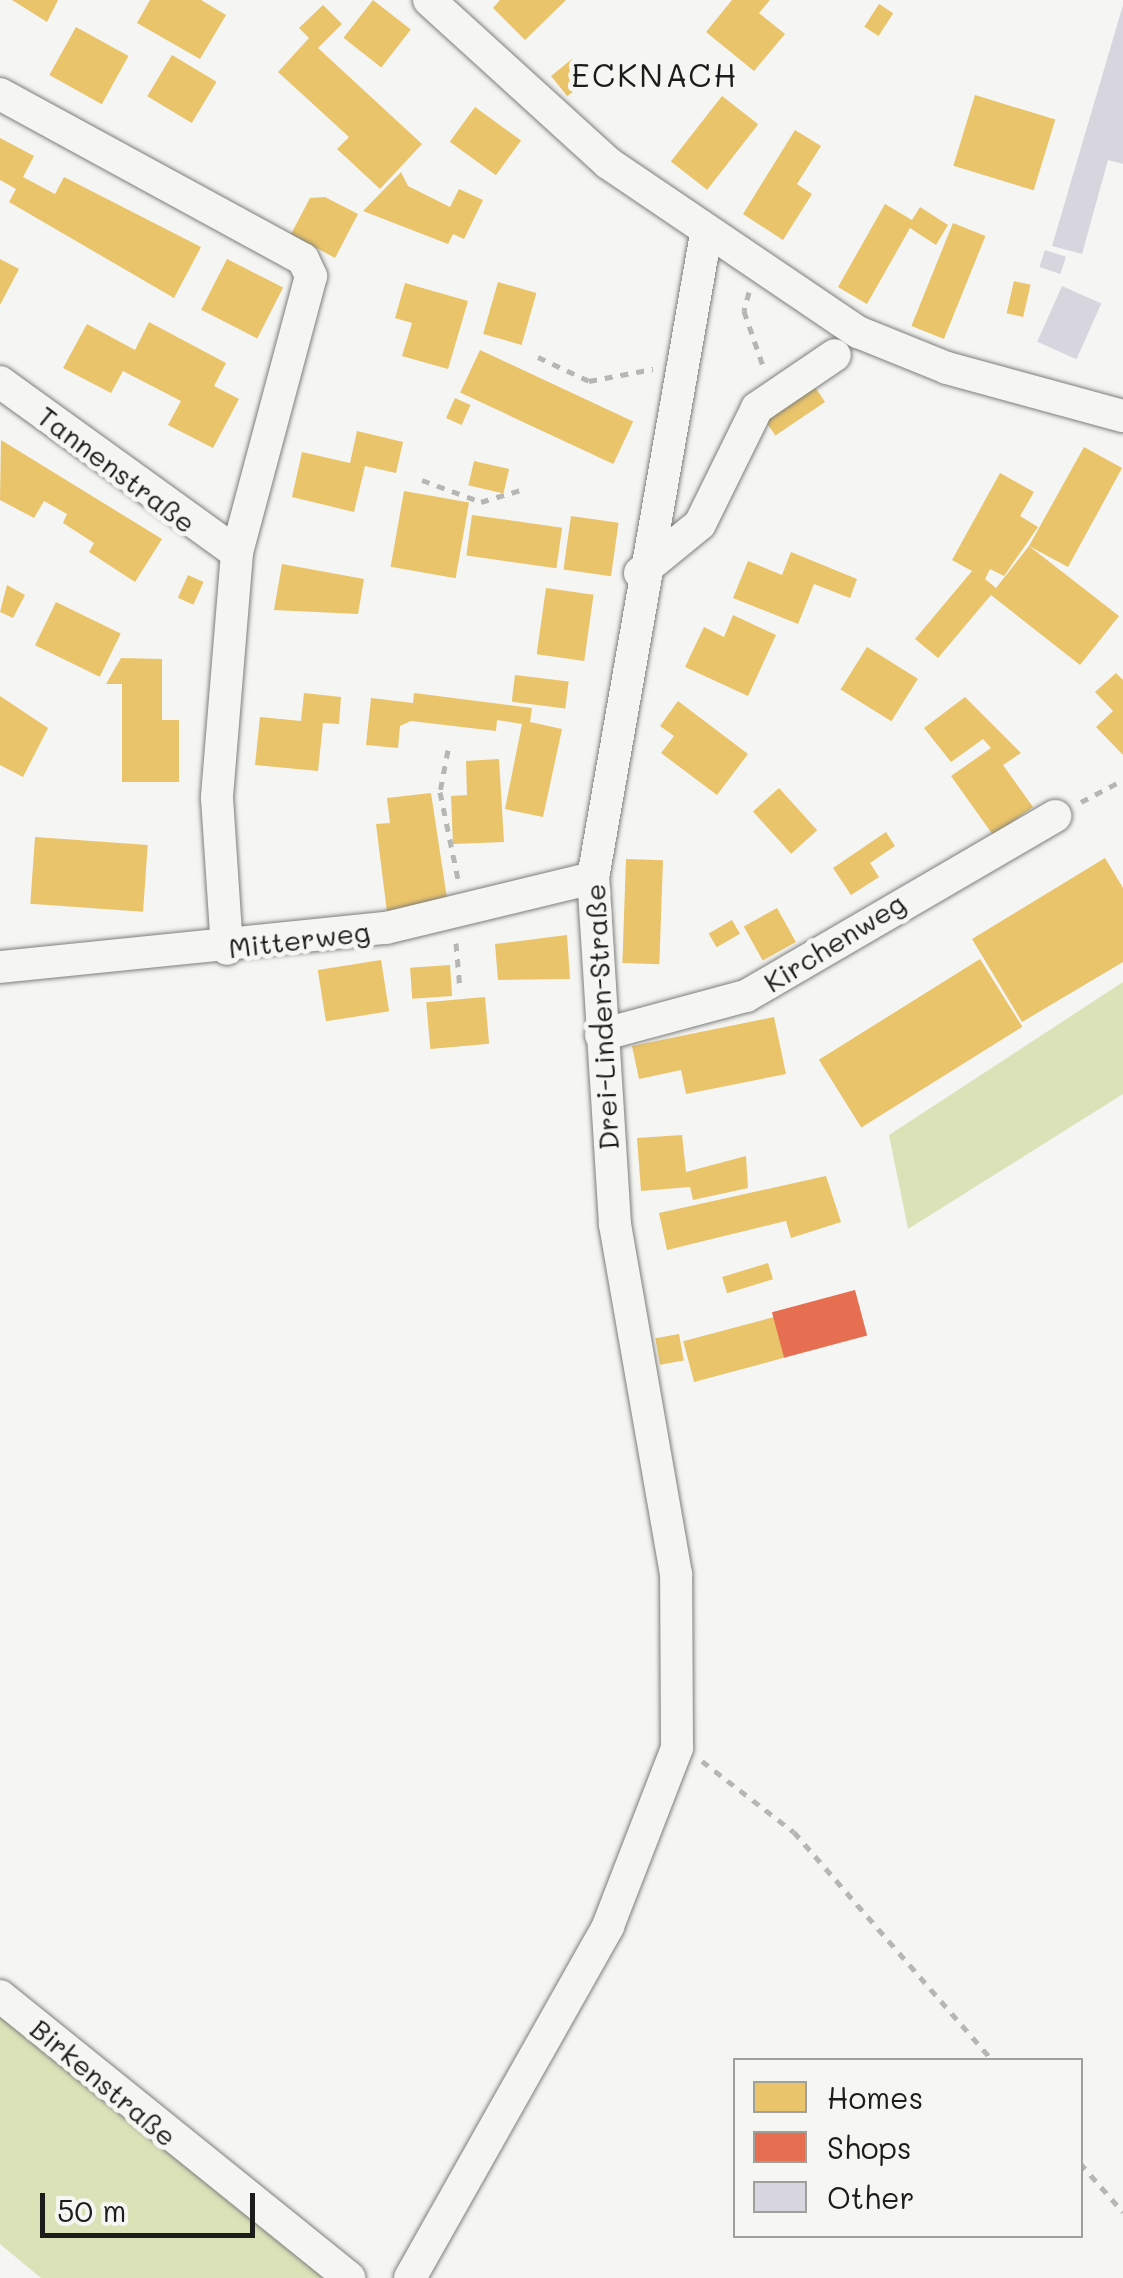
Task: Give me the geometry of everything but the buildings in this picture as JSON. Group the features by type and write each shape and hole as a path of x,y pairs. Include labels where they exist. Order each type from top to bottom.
{"street":[{"path":"429,0 512,85 706,234 858,332 946,368 1123,416"},
{"path":"0,94 303,260 310,299 237,553 217,798 227,949"},
{"name":"Drei-Linden-Straße","path":"410,2278 608,1926 677,1748 682,1645 660,1459 615,1224 593,878 640,573 706,234"},
{"path":"640,573 700,524 757,408 835,354"},
{"name":"Tannenstraße","path":"0,382 237,553"},
{"name":"Kirchenweg","path":"601,1035 746,996 1055,816"},
{"name":"Mitterweg","path":"0,968 227,949 462,915 593,878"},
{"name":"Birkenstraße","path":"0,1996 350,2278"}],"path":[{"path":"757,408 763,354 744,311 761,270"},
{"path":"538,357 589,381 681,363"},
{"path":"422,480 481,502 527,488"},
{"path":"448,750 440,792 462,915 460,990"},
{"path":"1055,816 1123,780"},
{"path":"677,1748 743,1786 794,1832 990,2058"},
{"path":"1083,2166 1123,2212"}],"green space":[{"path":"1123,982 1123,1094 908,1229 889,1135"},
{"path":"0,2010 113,2109 328,2278 41,2278 0,2244"}],"district":[{"name":"ECKNACH","path":"655,74"}]}
